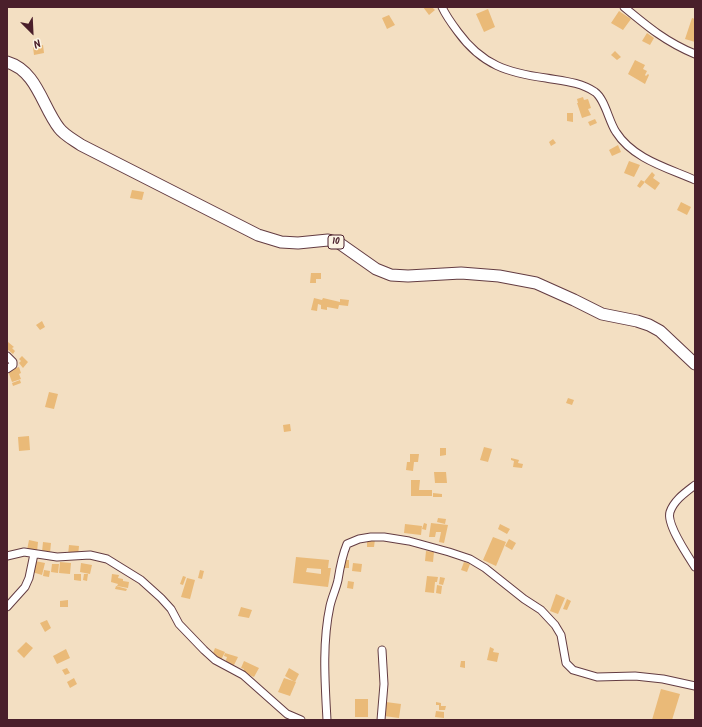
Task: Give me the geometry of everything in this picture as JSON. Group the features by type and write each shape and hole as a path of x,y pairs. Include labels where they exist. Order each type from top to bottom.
{"main road":[{"name":"10","path":"7,62 24,71 36,86 47,109 60,129 81,145 258,235 281,242 298,243 328,240 334,241 376,268 391,275 408,276 461,273 499,276 536,283 602,314 649,325 660,331 695,364"}],"street":[{"path":"442,7 465,42 476,53 491,64 526,76 573,82 589,88 597,93 616,132 626,144 640,156 695,180"},
{"path":"624,7 653,32 695,54"},
{"path":"7,356 13,362 13,366 7,369"},
{"path":"695,485 676,501 669,513 670,523 695,567"},
{"path":"327,720 325,672 326,639 330,607 338,581 342,554 347,544 359,539 371,537 384,537 409,541 450,552 470,559 485,568 524,599 541,610 555,625 561,635 566,662 573,670 597,677 635,676 663,679 695,686"},
{"path":"7,556 24,552 57,557 90,555 107,559 140,580 160,598 171,609 179,624 215,660 243,675 287,714 301,720"},
{"path":"7,607 25,587 29,578 34,554"},
{"path":"381,720 384,684 382,650"}],"building":[{"path":"423,7 432,7 435,10 429,15"},
{"path":"488,9 495,27 484,32 476,14"},
{"path":"619,11 631,19 623,30 611,23"},
{"path":"389,15 395,25 387,29 382,18"},
{"path":"692,18 695,19 695,42 685,39"},
{"path":"647,33 654,38 650,45 642,41"},
{"path":"43,45 44,53 34,55 33,47"},
{"path":"615,51 621,57 617,60 611,55"},
{"path":"635,60 645,65 643,69 647,71 645,75 649,75 645,84 628,74"},
{"path":"583,97 584,100 588,99 591,108 588,109 591,115 582,118 577,99"},
{"path":"567,113 573,113 573,122 567,121"},
{"path":"595,119 597,123 590,126 588,122"},
{"path":"553,139 556,143 551,146 549,142"},
{"path":"618,145 621,152 612,156 609,150"},
{"path":"629,161 640,165 634,177 624,173"},
{"path":"652,172 655,175 653,178 660,183 655,190 644,182"},
{"path":"641,180 645,182 640,188 637,186"},
{"path":"132,190 144,192 142,200 130,198"},
{"path":"681,202 691,207 687,215 677,210"},
{"path":"311,273 321,273 321,279 316,279 316,283 310,283"},
{"path":"314,298 322,300 323,298 340,302 340,299 349,300 348,306 339,305 338,309 327,307 327,310 321,309 321,305 318,304 317,311 311,310"},
{"path":"42,321 45,327 40,330 36,325"},
{"path":"8,342 14,347 12,348 15,351 13,354 7,349"},
{"path":"22,356 28,362 23,368 19,363 21,361 19,359"},
{"path":"19,367 21,379 12,382 8,371"},
{"path":"20,380 21,383 13,386 12,383"},
{"path":"49,392 58,394 54,409 45,407"},
{"path":"568,398 574,400 572,405 566,403"},
{"path":"290,424 291,431 284,432 283,425"},
{"path":"29,436 30,450 19,451 18,437"},
{"path":"484,447 492,449 488,462 480,460"},
{"path":"440,448 446,448 446,455 440,456"},
{"path":"410,454 419,454 418,462 414,462 413,471 406,470 407,462 410,462"},
{"path":"511,458 519,460 518,463 523,464 522,468 513,467 514,461 511,460"},
{"path":"434,472 446,472 447,483 435,483"},
{"path":"411,480 420,480 419,490 432,490 432,496 411,496"},
{"path":"433,493 442,494 442,497 433,497"},
{"path":"438,518 446,519 445,524 437,522"},
{"path":"424,523 427,524 426,530 422,529"},
{"path":"431,523 448,525 444,543 439,542 441,532 436,532 435,537 429,537"},
{"path":"405,524 422,526 421,535 404,533"},
{"path":"500,524 510,529 507,534 498,529"},
{"path":"493,537 506,542 496,566 483,560"},
{"path":"367,539 375,539 374,547 367,547"},
{"path":"509,539 516,543 512,550 505,546"},
{"path":"29,540 38,542 37,552 27,550"},
{"path":"43,542 51,543 50,553 42,552"},
{"path":"69,545 79,546 78,556 68,555"},
{"path":"426,551 434,552 433,562 425,561"},
{"path":"296,557 329,560 328,568 331,568 328,587 293,583","holes":["307,568 321,569 321,574 306,572"]},
{"path":"344,560 349,560 349,568 344,568"},
{"path":"35,561 45,563 42,575 32,572"},
{"path":"60,562 71,563 70,574 59,573"},
{"path":"464,562 470,564 467,572 461,570"},
{"path":"81,563 92,565 90,574 80,572"},
{"path":"353,563 362,564 361,572 352,571"},
{"path":"52,564 59,564 58,573 51,572"},
{"path":"44,570 50,571 49,577 43,576"},
{"path":"200,570 204,571 202,579 198,578"},
{"path":"74,574 81,574 81,581 74,580"},
{"path":"84,574 88,574 87,581 83,580"},
{"path":"112,574 119,575 118,578 129,582 128,588 117,586 118,584 111,582"},
{"path":"183,576 186,577 183,585 180,584"},
{"path":"427,576 438,577 437,582 435,582 434,593 425,592"},
{"path":"440,577 445,578 443,585 439,584"},
{"path":"187,578 195,580 190,599 181,597"},
{"path":"348,581 354,582 353,589 347,588"},
{"path":"437,585 442,586 441,594 436,593"},
{"path":"116,586 127,589 126,591 115,589"},
{"path":"556,594 565,598 558,614 550,611"},
{"path":"567,599 571,601 567,610 563,609"},
{"path":"68,600 68,607 60,607 60,601"},
{"path":"241,607 252,610 249,618 238,616"},
{"path":"47,620 51,628 45,632 40,623"},
{"path":"26,642 33,648 24,658 17,651"},
{"path":"490,647 494,649 493,652 499,653 497,662 487,660"},
{"path":"215,648 225,652 221,660 212,656"},
{"path":"66,649 70,658 57,664 53,656"},
{"path":"225,653 238,657 233,667 225,663 227,657 224,656"},
{"path":"244,661 259,668 254,677 242,672 244,669 241,668"},
{"path":"461,661 465,661 465,668 460,667"},
{"path":"67,668 70,673 65,675 62,670"},
{"path":"289,668 299,674 295,682 285,676"},
{"path":"74,678 77,684 70,688 67,682"},
{"path":"284,678 296,682 290,696 278,692"},
{"path":"661,689 680,694 672,720 652,720"},
{"path":"355,699 368,699 368,717 355,717"},
{"path":"386,702 401,704 399,718 384,716"},
{"path":"436,702 441,703 441,706 446,706 445,710 439,710 439,705 436,705"},
{"path":"436,711 444,712 444,718 435,717"}]}
